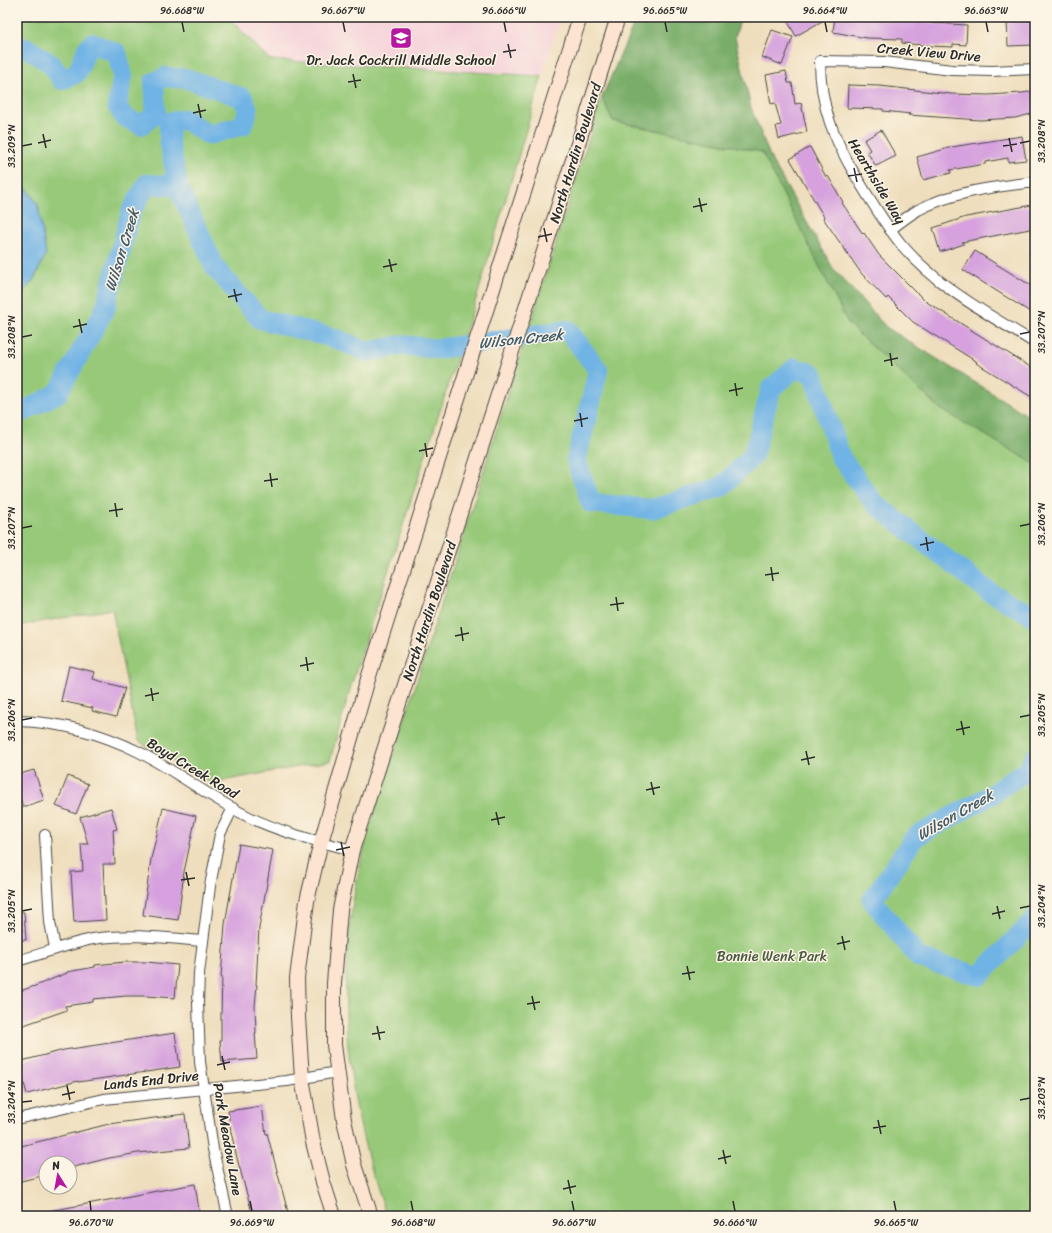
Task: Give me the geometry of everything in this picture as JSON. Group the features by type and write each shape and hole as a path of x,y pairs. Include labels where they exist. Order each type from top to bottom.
{"main road":[{"path":"334,1216 323,1182 313,1142 302,1078 297,978 307,901 321,842 368,679 580,17"},
{"name":"North Hardin Boulevard","path":"371,1216 354,1165 344,1120 334,1045 334,983 340,910 352,850 618,17"}],"street":[{"name":"Creek View Drive","path":"820,61 884,62 952,70 992,71 1035,69"},
{"name":"Hearthside Way","path":"820,61 823,97 834,134 846,160 877,212 890,230 913,256 937,278 966,300 1035,343"},
{"path":"890,230 917,211 952,196 975,190 1035,182"},
{"name":"Boyd Creek Road","path":"17,721 66,727 92,733 122,744 156,762 254,820 283,831 352,850"},
{"name":"Park Meadow Lane","path":"228,1216 208,1119 205,1088 200,1062 198,1032 199,973 210,886 220,834 233,808"},
{"path":"45,835 50,922 55,948"},
{"path":"17,960 55,948 93,939 146,936 203,941"},
{"name":"Lands End Drive","path":"17,1119 104,1099 286,1081 337,1072"}],"shaded area":[{"name":"Dr. Jack Cockrill Middle School","path":"228,17 560,17 542,76 270,60"}],"green space":[{"path":"17,17 228,17 270,60 542,76 479,290 351,686 330,761 211,783 138,741 112,609 17,626"},
{"path":"637,17 741,17 735,37 751,108 772,161 833,268 886,327 1035,420 1035,464 939,408 849,325 762,152 613,121 602,97"},
{"name":"Bonnie Wenk Park","path":"602,97 613,121 762,152 849,325 939,408 1035,464 1035,1216 387,1216 373,1175 362,1134 348,1050 346,966 350,923 360,864 374,815"}],"water":[{"path":"17,174 38,205 46,254 34,279 17,300"}],"building":[{"path":"785,17 829,17 796,36"},
{"path":"835,17 897,17 933,23 967,25 966,45 953,44 953,47 931,46 902,43 902,39 867,38 833,32"},
{"path":"1035,20 1035,45 1008,46 1007,21"},
{"path":"772,30 793,37 782,65 762,57"},
{"path":"786,71 788,83 792,83 795,104 801,103 807,132 779,139 776,126 781,125 775,103 771,104 766,75"},
{"path":"848,85 880,86 951,94 988,95 1035,91 1035,113 1015,118 980,120 908,115 911,114 883,111 883,109 847,108"},
{"path":"881,130 896,156 876,166 867,152 870,150 864,140"},
{"path":"1022,136 1026,160 1008,162 1008,158 985,162 985,164 950,170 951,173 923,180 917,157 952,147"},
{"path":"810,147 826,177 828,176 843,202 842,203 879,255 925,301 1035,370 1035,399 913,322 888,297 886,299 861,273 823,218 824,217 790,159"},
{"path":"1032,205 1035,228 962,242 964,244 940,252 933,228 966,217"},
{"path":"975,251 1035,288 1035,315 963,270"},
{"path":"69,666 95,672 93,679 125,688 116,717 92,711 93,708 61,701"},
{"path":"34,770 44,800 23,807 17,788 17,775"},
{"path":"68,776 88,784 76,814 56,806"},
{"path":"111,808 117,829 113,830 115,864 103,864 106,920 74,922 71,872 83,871 81,844 88,844 80,817"},
{"path":"163,808 196,816 184,872 178,920 143,915 151,859"},
{"path":"239,844 273,850 259,928 255,1006 257,1059 222,1062 220,1041 221,977 225,924"},
{"path":"17,912 24,912 26,940 17,940"},
{"path":"125,962 178,965 175,998 126,996 93,999 93,1002 65,1006 67,1010 21,1026 17,1013 17,992 67,972 95,967 95,965"},
{"path":"175,1033 180,1067 78,1081 27,1094 18,1062 64,1050"},
{"path":"262,1106 266,1134 267,1133 289,1216 253,1216 238,1162 228,1111"},
{"path":"185,1114 189,1148 138,1153 109,1158 78,1166 78,1155 38,1155 38,1177 17,1182 17,1147 109,1124"},
{"path":"195,1184 200,1216 50,1216 49,1211"}],"waterway":[{"path":"17,47 27,48 51,64 62,80 77,73 87,49 92,43 117,53 123,76 117,106 124,117 141,125 156,114 154,82 165,77 188,79 243,98 248,110 243,125 209,135 184,119 169,122 169,140 178,186"},
{"name":"Wilson Creek","path":"17,415 58,393 105,309 131,212 147,184 178,186 215,268 260,319 334,338 368,352 401,345 438,349 568,330 598,370 576,460 591,503 652,509 721,487 753,456 771,389 795,368 813,374 841,458 875,504 988,591 1035,617"},
{"name":"Wilson Creek","path":"1035,757 1027,770 991,795 915,837 872,900 919,958 979,976 1035,919"}],"place":[{"name":"Dr. Jack Cockrill Middle School","path":"401,38"}]}
